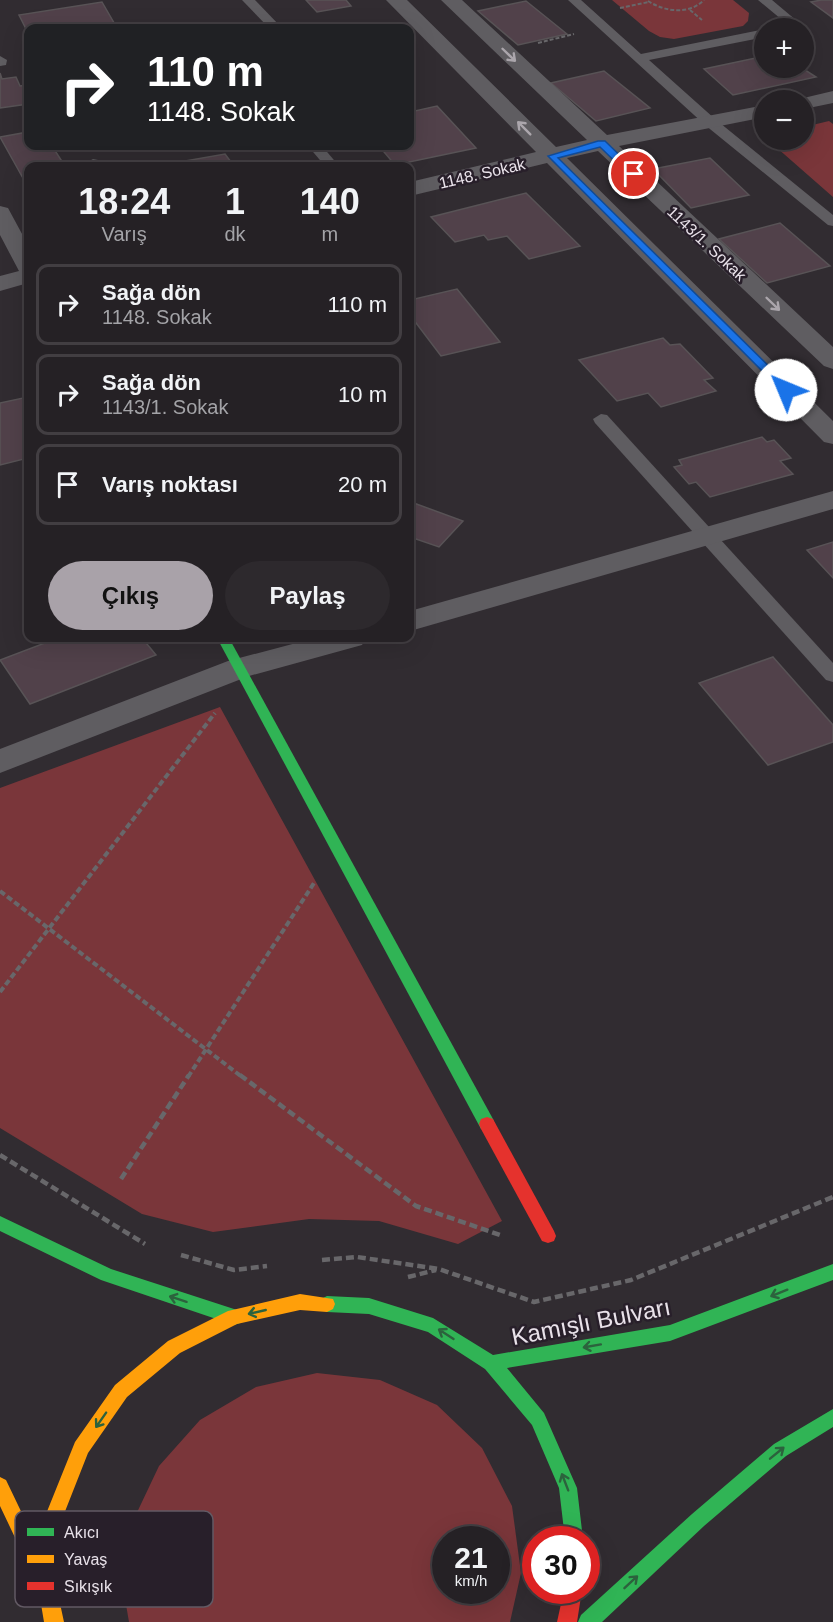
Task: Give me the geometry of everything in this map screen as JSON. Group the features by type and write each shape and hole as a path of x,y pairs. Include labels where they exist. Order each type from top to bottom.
{"main road":[{"path":"225,642 548,1236"},
{"path":"0,1223 107,1275 234,1317"},
{"name":"Kamışlı Bulvarı","path":"491,1364 670,1333 833,1272"},
{"path":"56,1511 81,1448 121,1391 174,1347 234,1317 300,1302 369,1306 433,1326 491,1364 538,1419 568,1488 572,1526"},
{"path":"588,1622 698,1520 780,1450 833,1417"},
{"path":"0,1486 15,1518"},
{"path":"567,1622 570,1604"},
{"path":"40,1622 43,1607"},
{"path":"51,1607 54,1622"}],"street":[{"path":"396,0 552,156 728,296 833,436"},
{"name":"1143/1. Sokak","path":"451,0 602,143 728,296 833,361"},
{"path":"444,47 478,26"},
{"path":"814,101 833,97"},
{"name":"1148. Sokak","path":"414,188 602,143 754,113"},
{"path":"0,213 24,258"},
{"path":"0,284 24,277"},
{"path":"414,620 833,500"},
{"path":"0,762 239,668 336,642"}],"lane":[{"path":"248,0 272,24"},
{"path":"574,0 710,122 833,222"},
{"path":"764,0 787,18"},
{"path":"639,58 754,35"},
{"path":"318,150 329,162"},
{"path":"601,419 833,675"}],"path":[{"path":"648,0 662,8 681,10 698,7 704,0"},
{"path":"0,992 220,707 239,668"},
{"path":"121,1179 337,847"},
{"path":"0,891 206,1050 416,1206 512,1239 548,1236"},
{"path":"0,1155 149,1247"},
{"path":"312,1261 357,1257 440,1269 534,1302 631,1281 833,1197"},
{"path":"170,1253 234,1270 279,1265"}],"shaded area":[{"path":"612,0 733,0 749,13 748,21 743,26 674,39 660,37 649,31"},
{"path":"829,121 833,124 833,197 779,150 814,150 814,125"},
{"path":"220,707 502,1221 458,1244 379,1221 309,1219 213,1232 142,1214 0,1128 0,788"},
{"path":"317,1373 380,1380 437,1405 482,1448 512,1506 521,1573 510,1622 129,1622 126,1607 213,1607 213,1511 138,1511 159,1466 200,1420 256,1387"}],"building":[{"path":"306,0 346,0 351,6 317,12"},
{"path":"833,0 833,18 811,2"},
{"path":"526,1 567,34 518,45 478,11"},
{"path":"102,2 115,24 24,25 19,15"},
{"path":"754,58 754,78 811,78 733,95 704,69"},
{"path":"604,71 650,108 596,121 551,83"},
{"path":"0,73 2,79 16,77 20,86 24,86 24,105 0,108"},
{"path":"437,106 476,148 409,162 392,162 382,150 414,150 414,111"},
{"path":"24,133 24,150 55,150 62,162 24,162 24,180 0,137"},
{"path":"225,154 231,162 186,162"},
{"path":"710,158 749,195 691,208 653,169"},
{"path":"526,193 580,246 529,259 507,236 488,240 484,235 455,242 431,217"},
{"path":"780,223 830,266 767,283 719,239"},
{"path":"457,289 500,342 441,356 414,320 414,299"},
{"path":"663,338 670,345 680,344 713,378 704,380 716,391 661,407 648,393 617,401 579,360"},
{"path":"23,398 24,400 24,459 0,465 0,403"},
{"path":"762,437 767,442 774,440 791,458 780,461 793,474 710,497 696,482 689,484 674,467 682,465 679,460"},
{"path":"414,503 463,521 439,547 414,538"},
{"path":"833,542 833,578 807,550"},
{"path":"47,642 145,642 156,655 30,704 0,660"},
{"path":"773,657 833,725 833,742 768,765 699,683"}],"traffic: fast":[{"path":"225,642 487,1124"},
{"path":"0,1223 107,1275 234,1317"},
{"path":"491,1363 670,1333 833,1272"},
{"path":"327,1304 369,1306 433,1326 491,1363 538,1419 568,1488 572,1526"},
{"path":"588,1622 698,1520 780,1450 833,1417"}],"traffic: slow":[{"path":"56,1511 81,1448 121,1391 174,1347 234,1317 300,1302 327,1304"},
{"path":"0,1486 15,1518"},
{"path":"51,1607 54,1622"}],"traffic: jam":[{"path":"487,1124 548,1236"},
{"path":"567,1622 570,1604"}],"route":[{"path":"634,174 602,143 552,156 786,390"}]}
